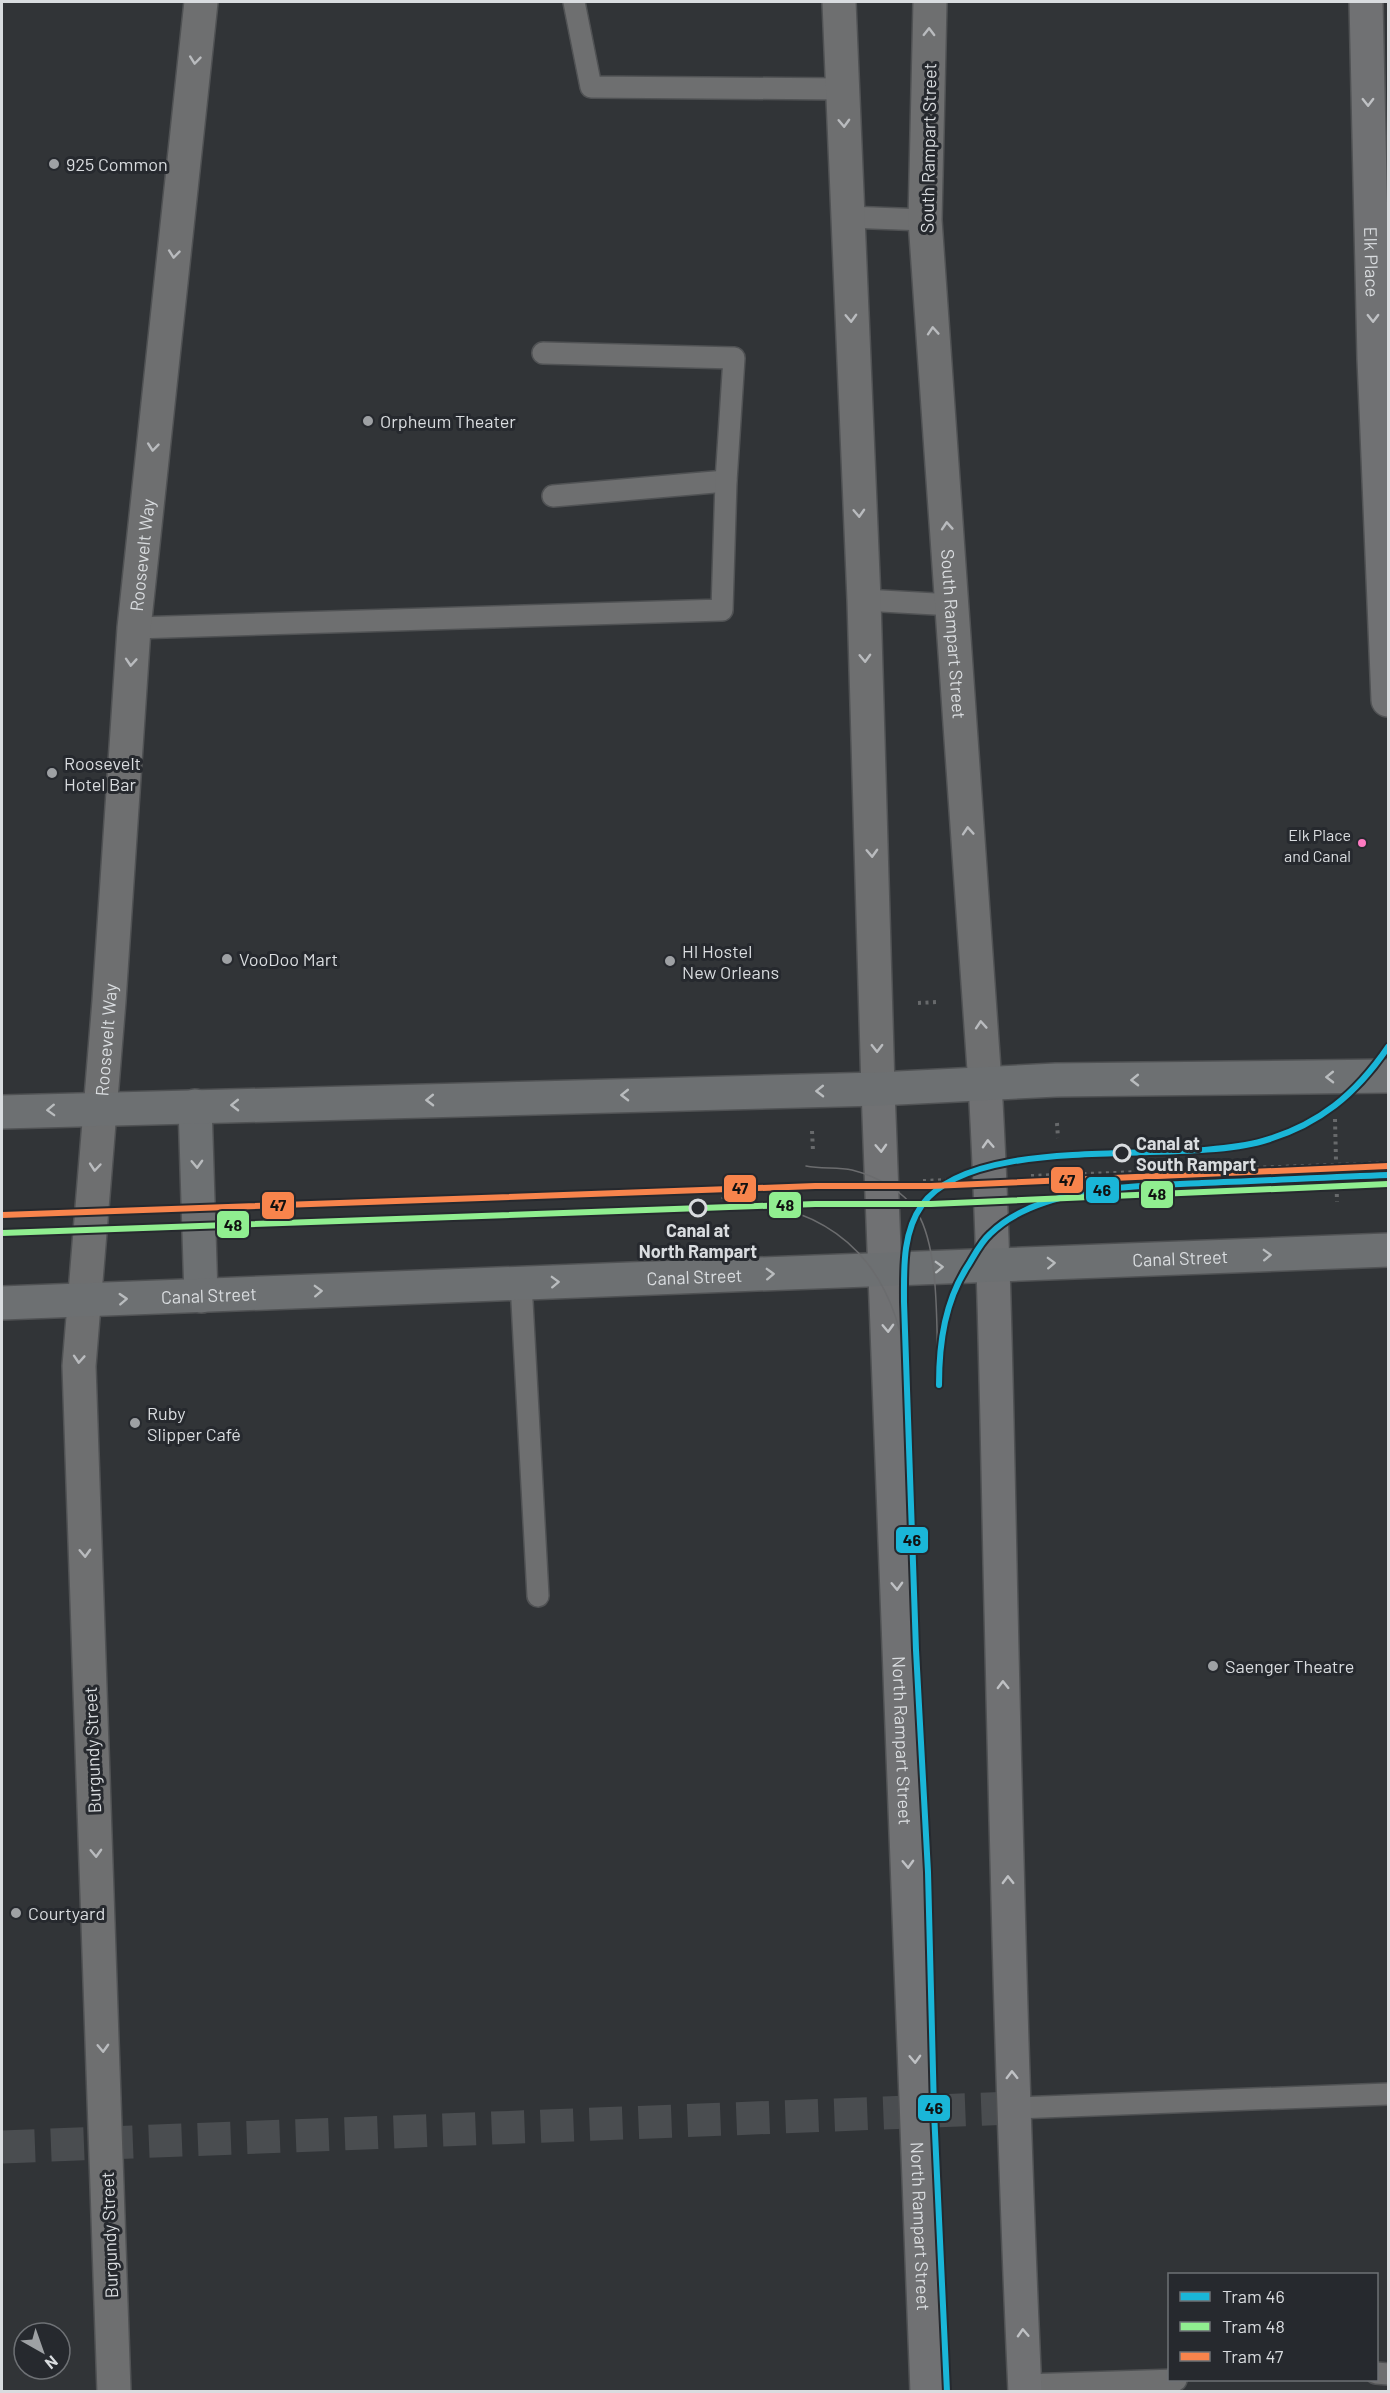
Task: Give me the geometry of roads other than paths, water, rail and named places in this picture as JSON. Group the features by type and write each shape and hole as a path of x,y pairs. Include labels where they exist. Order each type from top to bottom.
{"main road":[{"name":"Elk Place","path":"1366,2 1378,67 1381,359 1389,700"},
{"path":"2,1112 878,1089 1056,1080 1389,1076"},
{"name":"South Rampart Street","path":"985,1084 993,1265"},
{"name":"North Rampart Street","path":"878,1089 927,2391"},
{"path":"195,1106 201,1296"},
{"name":"Canal Street","path":"2,1303 1389,1250"},
{"path":"993,1265 1013,2108 1025,2388"}],"street":[{"name":"Roosevelt Way","path":"100,1108 110,1001 134,628 201,2"},
{"path":"839,2 864,600 878,1089"},
{"name":"South Rampart Street","path":"930,2 925,220 985,1084"},
{"name":"Burgundy Street","path":"100,1108 79,1366 114,2391"}],"lane":[{"path":"574,2 591,87 842,89"},
{"path":"847,217 925,220"},
{"path":"134,628 722,610 726,482 734,358 543,353"},
{"path":"553,496 726,482"},
{"path":"864,600 953,605"},
{"path":"521,1283 538,1596"},
{"path":"1013,2108 1389,2094"},
{"path":"1025,2388 1168,2379"}],"tunnel":[{"path":"2,2147 1013,2108"}],"tram line":[{"name":"46","path":"947,2392 934,2111 928,1872 916,1650 904,1302 906,1252 911,1227 922,1205 948,1182 986,1167 1031,1159 1080,1155 1226,1148 1263,1141 1283,1134 1319,1117 1334,1106 1363,1079 1388,1047"},
{"path":"806,1166 847,1169 870,1176 889,1185 905,1197 917,1212 930,1247 933,1267 937,1311 938,1371"},
{"name":"47","path":"2,1215 815,1186 931,1186 1388,1166"},
{"name":"46","path":"939,1385 940,1353 945,1322 961,1278 978,1248 990,1234 1010,1218 1034,1206 1061,1198 1119,1188 1388,1175"},
{"name":"48","path":"2,1233 815,1204 931,1204 1388,1184"},
{"path":"722,1198 768,1205 799,1214 826,1227 848,1243 867,1263 882,1286 894,1312 907,1372"}],"place":[{"name":"925 Common","path":"54,164"},
{"name":"Orpheum Theater","path":"368,421"},
{"name":"Roosevelt Hotel Bar","path":"52,773"},
{"name":"Elk Place and Canal","path":"1362,843"},
{"name":"VooDoo Mart","path":"227,959"},
{"name":"HI Hostel New Orleans","path":"670,961"},
{"name":"Canal at South Rampart","path":"1122,1153"},
{"name":"Canal at North Rampart","path":"698,1208"},
{"name":"Ruby Slipper Café","path":"135,1423"},
{"name":"Saenger Theatre","path":"1213,1666"},
{"name":"Courtyard","path":"16,1913"}]}
